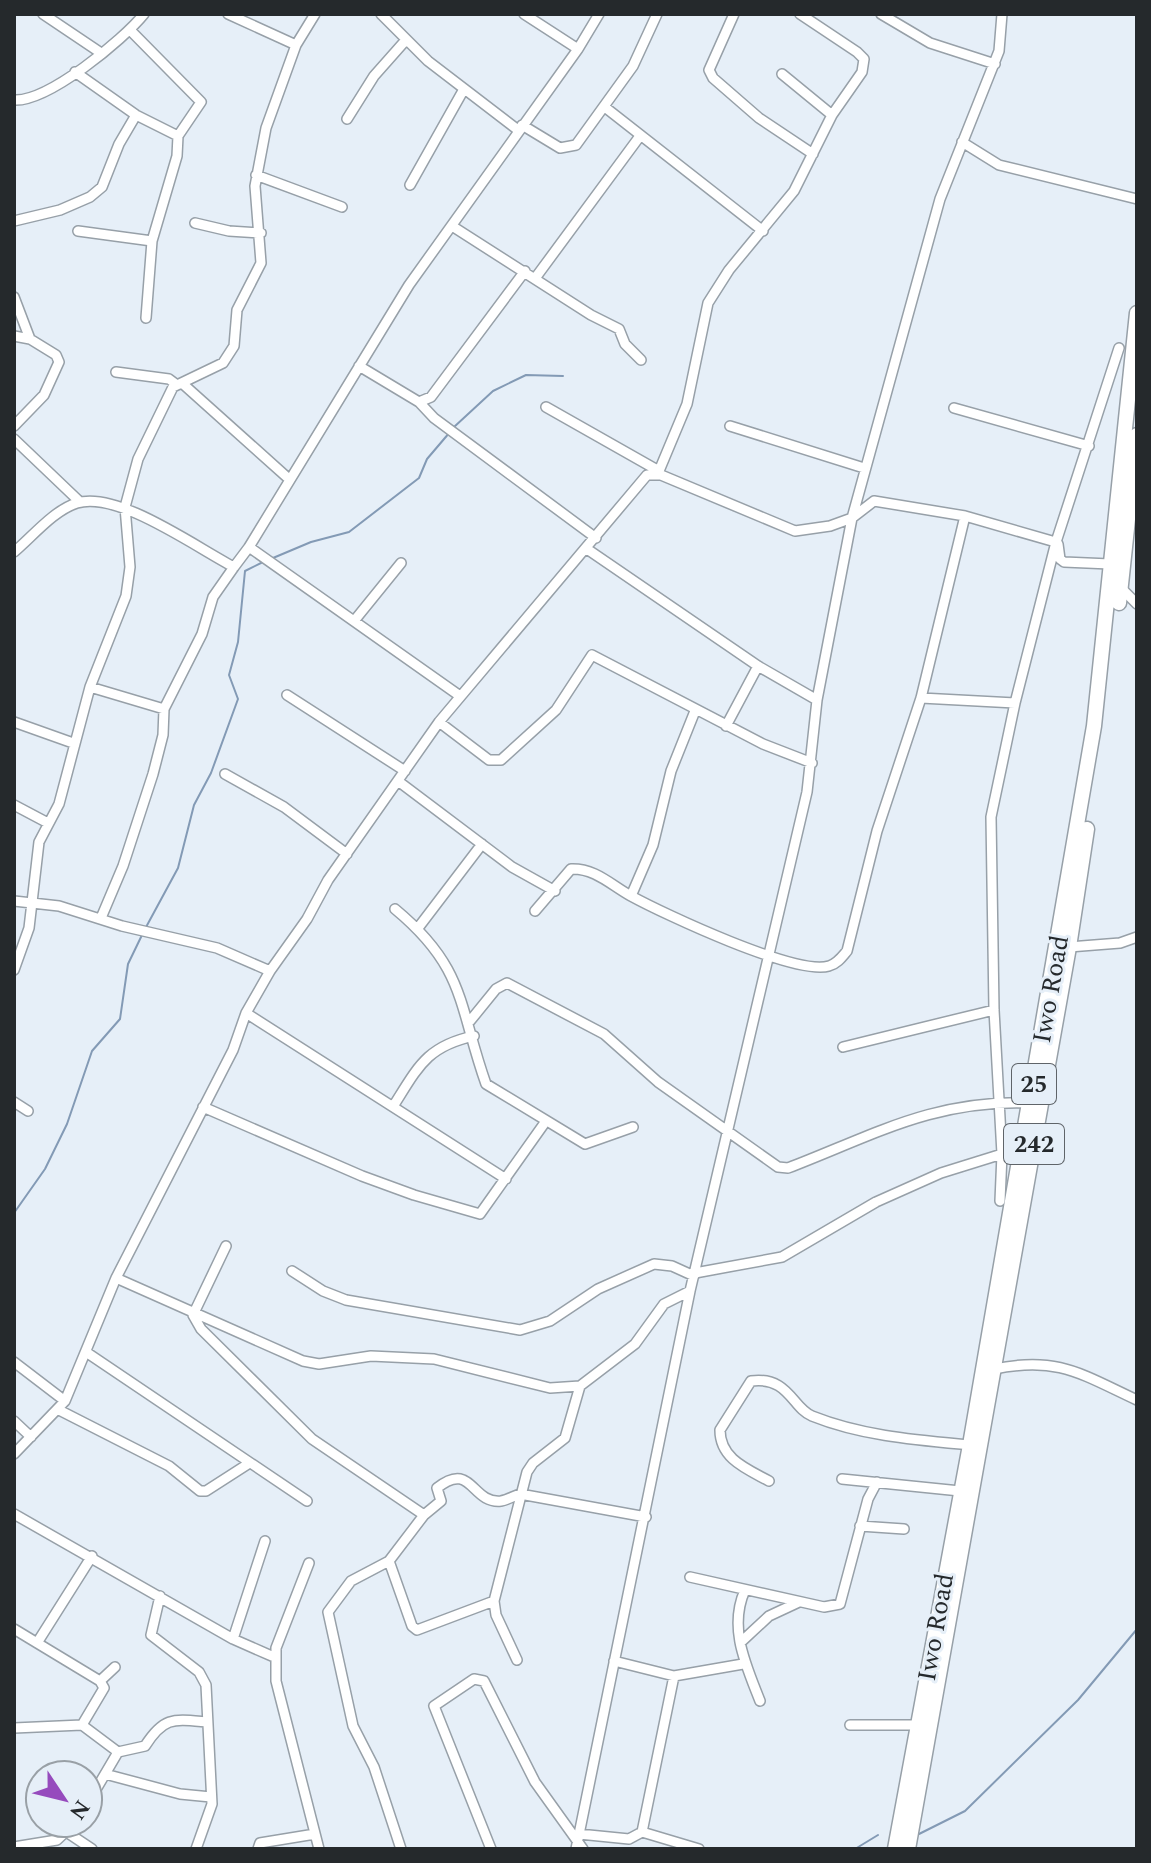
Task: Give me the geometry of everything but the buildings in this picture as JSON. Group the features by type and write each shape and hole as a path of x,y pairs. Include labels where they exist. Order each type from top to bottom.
{"main road":[{"name":"Iwo Road","path":"895,1849 917,1725 994,1369 1069,947 1099,726 1112,585 1110,564 1137,313"},
{"name":"Iwo Road","path":"908,1849 955,1554 960,1491 1099,726 1121,588 1137,435"}],"street":[{"path":"43,14 101,53"},
{"path":"17,99 38,96 75,72 131,31 144,14"},
{"path":"228,14 296,45"},
{"path":"14,970 24,950 33,905 37,853 64,789 73,743 90,687 126,596 130,567 125,507 146,440 180,384 223,363 231,355 237,310 261,263 256,175 266,128 296,45 315,14"},
{"path":"381,14 405,41 464,89 520,128 567,149 576,145 606,108 633,66 657,14"},
{"path":"524,14 578,49"},
{"path":"101,918 123,866 153,774 163,735 164,709 202,634 213,597 249,547 409,285 578,49 599,14"},
{"path":"734,14 709,70 713,78 759,118 813,154"},
{"path":"14,1454 62,1406 116,1278 233,1050 246,1013 270,971 439,722 587,549 644,477 657,472 687,404 708,303 729,270 794,191 832,115 862,72 864,59 800,14"},
{"path":"881,14 930,43 995,64"},
{"path":"579,1843 690,1291 812,763 817,700 852,518 940,199 995,64 1002,14"},
{"path":"131,31 198,96 199,108 178,136 177,156 152,241 146,318"},
{"path":"347,119 374,76 405,41"},
{"path":"75,72 136,115 178,136"},
{"path":"782,74 832,115"},
{"path":"410,185 464,89"},
{"path":"606,108 763,231"},
{"path":"14,221 60,210 102,187 119,144 136,115"},
{"path":"536,277 640,136"},
{"path":"962,142 999,165 1137,199"},
{"path":"256,175 342,207"},
{"path":"195,223 229,231 261,233"},
{"path":"452,226 591,315 619,329 625,344 641,360"},
{"path":"78,231 152,241"},
{"path":"419,402 431,397 525,271"},
{"path":"14,297 30,339"},
{"path":"14,336 30,339 56,355 59,362 44,395 14,426"},
{"path":"1000,1201 1002,1154 989,842 1015,703 1056,542 1119,348"},
{"path":"359,366 419,402 434,418 596,538"},
{"path":"116,372 160,377 180,384 289,479"},
{"path":"546,407 657,472 795,531 830,526 852,518 874,501 965,516 1056,542"},
{"path":"954,408 1089,446"},
{"path":"730,426 864,468"},
{"path":"14,439 80,502"},
{"path":"14,552 62,509 80,502 125,507 234,567"},
{"path":"535,911 571,869 589,870 631,896 767,957 826,967 847,951 877,831 921,698 965,516"},
{"path":"1056,542 1060,559 1064,562 1110,564"},
{"path":"249,547 460,696"},
{"path":"587,549 758,666 817,700"},
{"path":"354,621 401,563"},
{"path":"1121,588 1137,604"},
{"path":"439,722 489,760 501,760 556,710 592,655 695,711 812,763"},
{"path":"726,726 758,666"},
{"path":"90,687 164,709"},
{"path":"287,695 405,771"},
{"path":"921,698 1015,703"},
{"path":"631,896 653,845 671,771 695,711"},
{"path":"14,722 73,743"},
{"path":"225,774 284,807 347,854"},
{"path":"398,781 512,867 555,891"},
{"path":"14,805 48,823"},
{"path":"418,928 482,844"},
{"path":"14,901 59,906 161,933 234,953 270,971"},
{"path":"395,909 418,928 449,968 470,1021 486,1084 585,1144 633,1127"},
{"path":"1069,947 1120,943 1137,937"},
{"path":"470,1021 496,989 507,983 604,1034 658,1082 778,1167 788,1168 928,1114 972,1103 1030,1103"},
{"path":"843,1047 994,1010"},
{"path":"246,1013 506,1179"},
{"path":"394,1105 429,1054 447,1042 474,1036"},
{"path":"14,1102 28,1111"},
{"path":"203,1107 362,1176 475,1213 486,1209 546,1121"},
{"path":"292,1271 323,1291 346,1300 520,1330 550,1321 598,1289 654,1264 672,1266 695,1275 782,1257 876,1202 941,1173 1002,1154"},
{"path":"193,1315 226,1246"},
{"path":"116,1278 193,1315 303,1361 319,1364 371,1356 434,1359 550,1388 580,1386 627,1351 664,1304 690,1291"},
{"path":"193,1315 226,1356 312,1439 424,1515"},
{"path":"86,1352 307,1501"},
{"path":"14,1362 62,1406 169,1466 200,1491 206,1491 248,1464"},
{"path":"994,1369 1026,1362 1058,1365 1137,1400"},
{"path":"769,1481 733,1461 720,1439 720,1430 751,1381 762,1380 788,1391 805,1413 840,1426 910,1439 970,1445"},
{"path":"517,1660 500,1627 494,1601 520,1494 533,1463 565,1438 571,1429 580,1386"},
{"path":"14,1421 31,1437"},
{"path":"401,1849 374,1767 353,1726 328,1612 351,1581 389,1561 424,1515 441,1501 437,1488 454,1478 463,1479 492,1500 500,1501 520,1494 646,1517"},
{"path":"842,1479 960,1491"},
{"path":"690,1577 824,1607 840,1604 860,1526 877,1482"},
{"path":"14,1514 233,1639 274,1657"},
{"path":"860,1526 904,1529"},
{"path":"233,1639 265,1541"},
{"path":"37,1643 92,1556"},
{"path":"389,1561 412,1626 417,1630 494,1601"},
{"path":"309,1563 274,1657 276,1681 319,1849"},
{"path":"745,1590 737,1617 743,1664 760,1701"},
{"path":"160,1596 151,1635 204,1678 211,1797 209,1816 196,1849"},
{"path":"741,1642 769,1616 799,1602"},
{"path":"14,1629 100,1681 104,1688 82,1725"},
{"path":"614,1661 674,1676 743,1664"},
{"path":"100,1681 115,1667"},
{"path":"642,1832 674,1676"},
{"path":"491,1849 434,1706 474,1679 484,1681 535,1782 579,1843"},
{"path":"207,1722 168,1722 156,1728 145,1746 118,1752 105,1774 180,1794 211,1797"},
{"path":"14,1728 82,1725 118,1752"},
{"path":"850,1725 917,1725"},
{"path":"579,1843 629,1839 642,1832 699,1849"},
{"path":"258,1849 260,1843 315,1834"},
{"path":"14,1847 59,1839"}],"waterway":[{"path":"454,427 493,391 526,375 563,376"},
{"path":"273,558 311,542 349,532 419,478 427,459 450,432"},
{"path":"145,929 178,868 194,805 211,773 238,699 229,675 238,642 245,571 263,562"},
{"path":"14,1213 45,1169 67,1124 92,1051 120,1019 128,964 142,935"},
{"path":"919,1834 965,1811 1078,1700 1137,1629"},
{"path":"855,1849 878,1835"}]}
